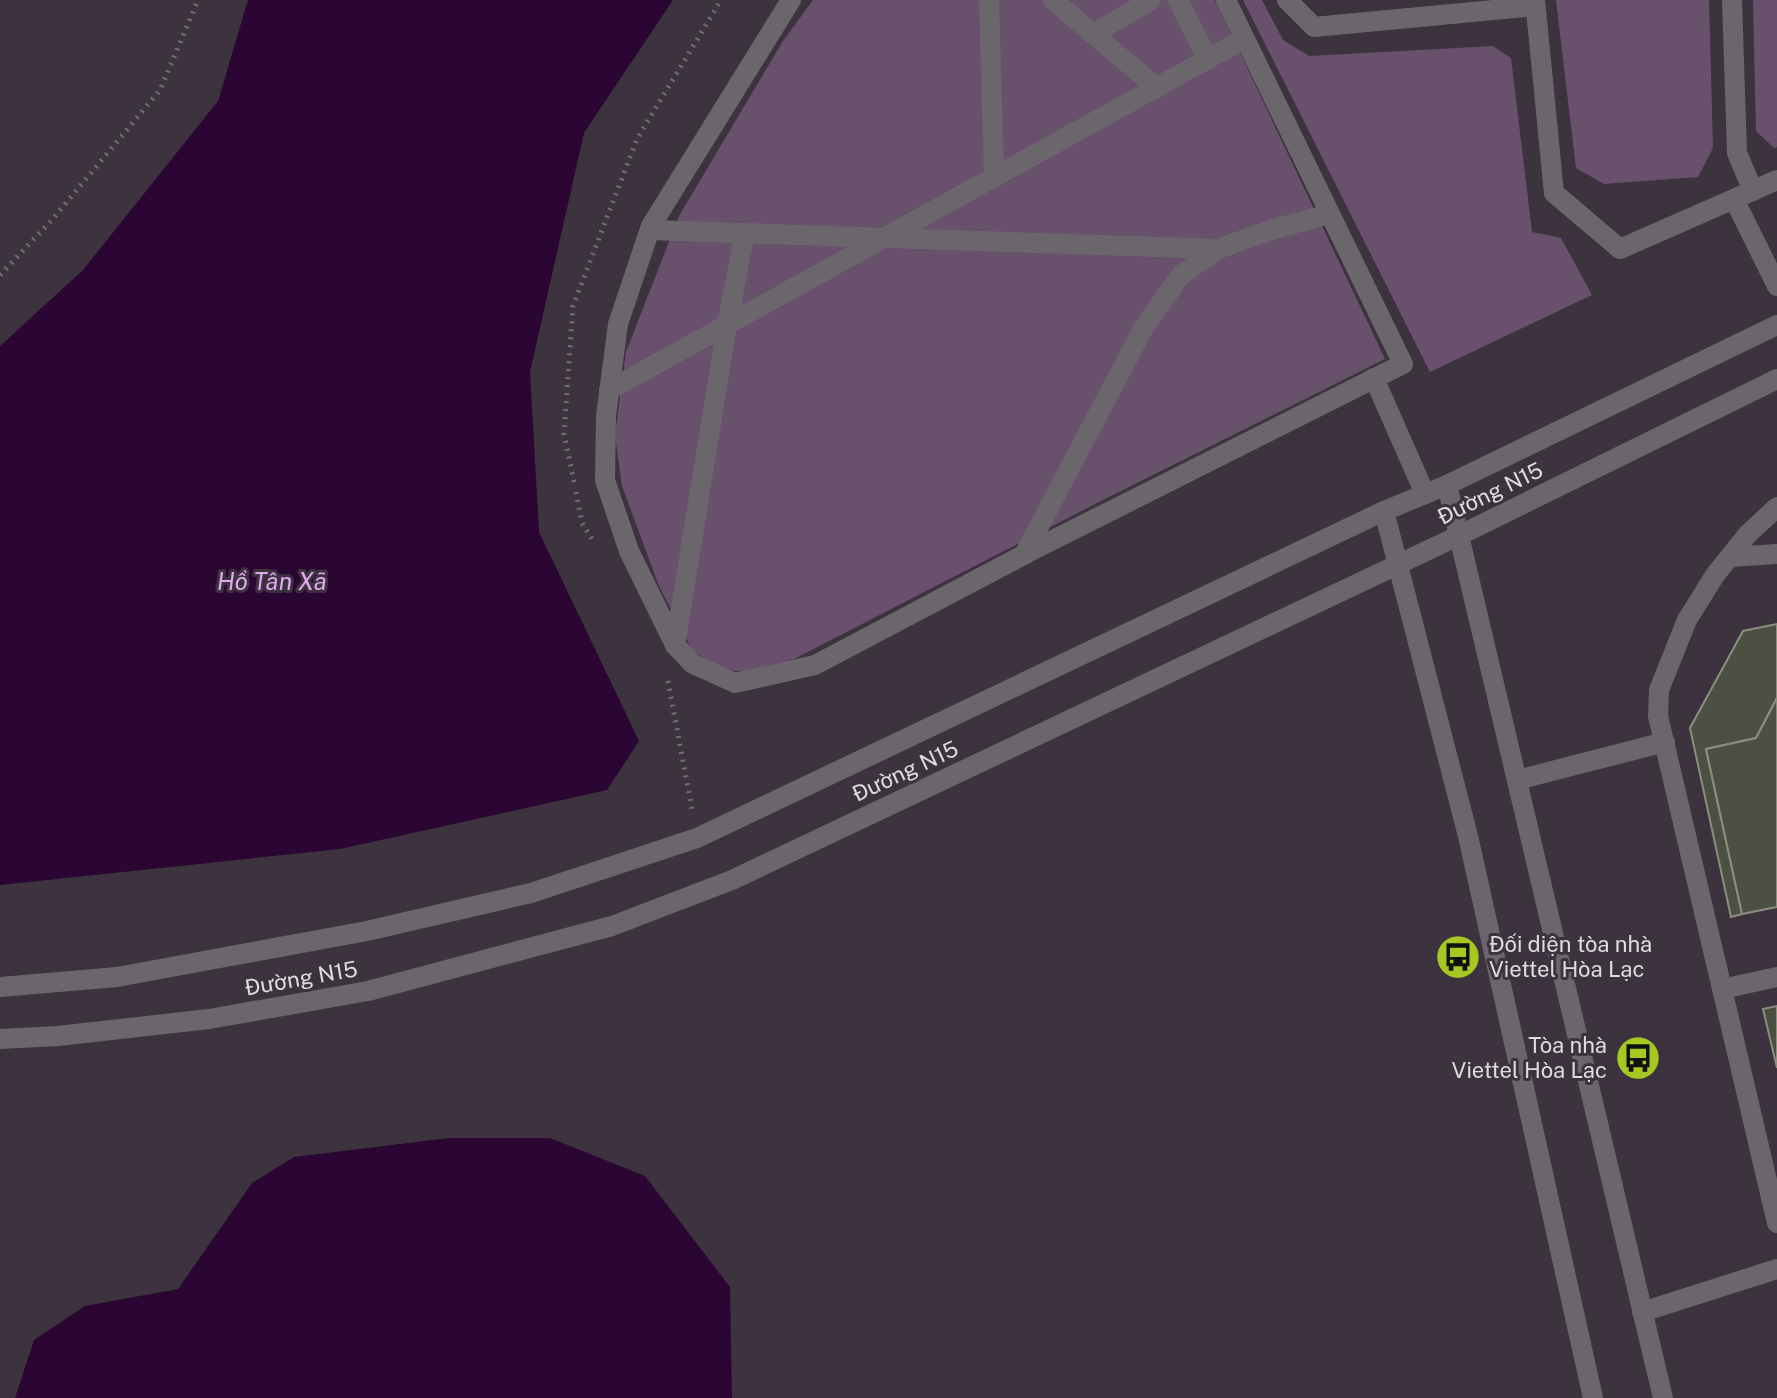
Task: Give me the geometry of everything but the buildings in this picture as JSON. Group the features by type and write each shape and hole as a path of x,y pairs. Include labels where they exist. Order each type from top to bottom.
{"street":[{"path":"791,0 650,230 618,324 609,390 605,480 629,551 675,645 693,664 735,683 815,665 1024,555 1403,364 1226,0"},
{"path":"989,0 994,178"},
{"path":"1093,34 1151,0"},
{"path":"1178,0 1208,60"},
{"path":"1287,0 1314,27 1406,9 1535,3 1554,193 1620,249 1777,180"},
{"path":"1732,0 1737,153 1743,195 1777,286"},
{"path":"1056,1 1157,88"},
{"path":"609,390 1244,39"},
{"path":"1024,555 1144,327 1181,275 1218,249 1329,214"},
{"path":"650,230 1218,249"},
{"path":"675,645 745,233"},
{"name":"Đường N15","path":"0,987 117,977 367,931 531,893 697,838 1384,511 1447,485 1777,325"},
{"path":"1374,378 1425,494"},
{"name":"Đường N15","path":"0,1039 58,1036 209,1019 368,991 612,926 732,880 1458,536 1777,379"},
{"path":"1447,485 1663,1398"},
{"path":"1777,507 1748,534 1687,620 1659,690 1658,716 1777,1223"},
{"path":"1384,511 1468,836 1593,1398"},
{"path":"1730,557 1777,554"},
{"path":"1517,780 1665,742"},
{"path":"1722,989 1777,977"},
{"path":"1642,1312 1777,1269"}],"path":[{"path":"0,275 51,221 160,90 198,0"}],"shaded area":[{"path":"813,0 1215,0 1385,359 794,659 745,672 719,669 692,650 659,586 622,486 615,435 626,352 679,216 783,41"},
{"path":"1243,0 1262,0 1283,40 1309,56 1493,46 1511,58 1532,232 1561,238 1592,295 1430,372"},
{"path":"1556,0 1709,0 1713,148 1698,177 1604,184 1576,168"},
{"path":"1753,0 1777,0 1777,147 1774,148 1756,131"}],"water":[{"name":"Hồ Tân Xã","path":"248,0 673,0 584,133 530,372 539,532 639,741 607,790 340,849 0,885 0,346 83,270 218,101"},
{"path":"449,1138 550,1138 645,1176 730,1287 732,1398 15,1398 34,1340 85,1306 178,1289 252,1183 294,1157"}],"place":[{"name":"Đối diện tòa nhà Viettel Hòa Lạc","path":"1458,957"},
{"name":"Tòa nhà Viettel Hòa Lạc","path":"1638,1058"}]}
